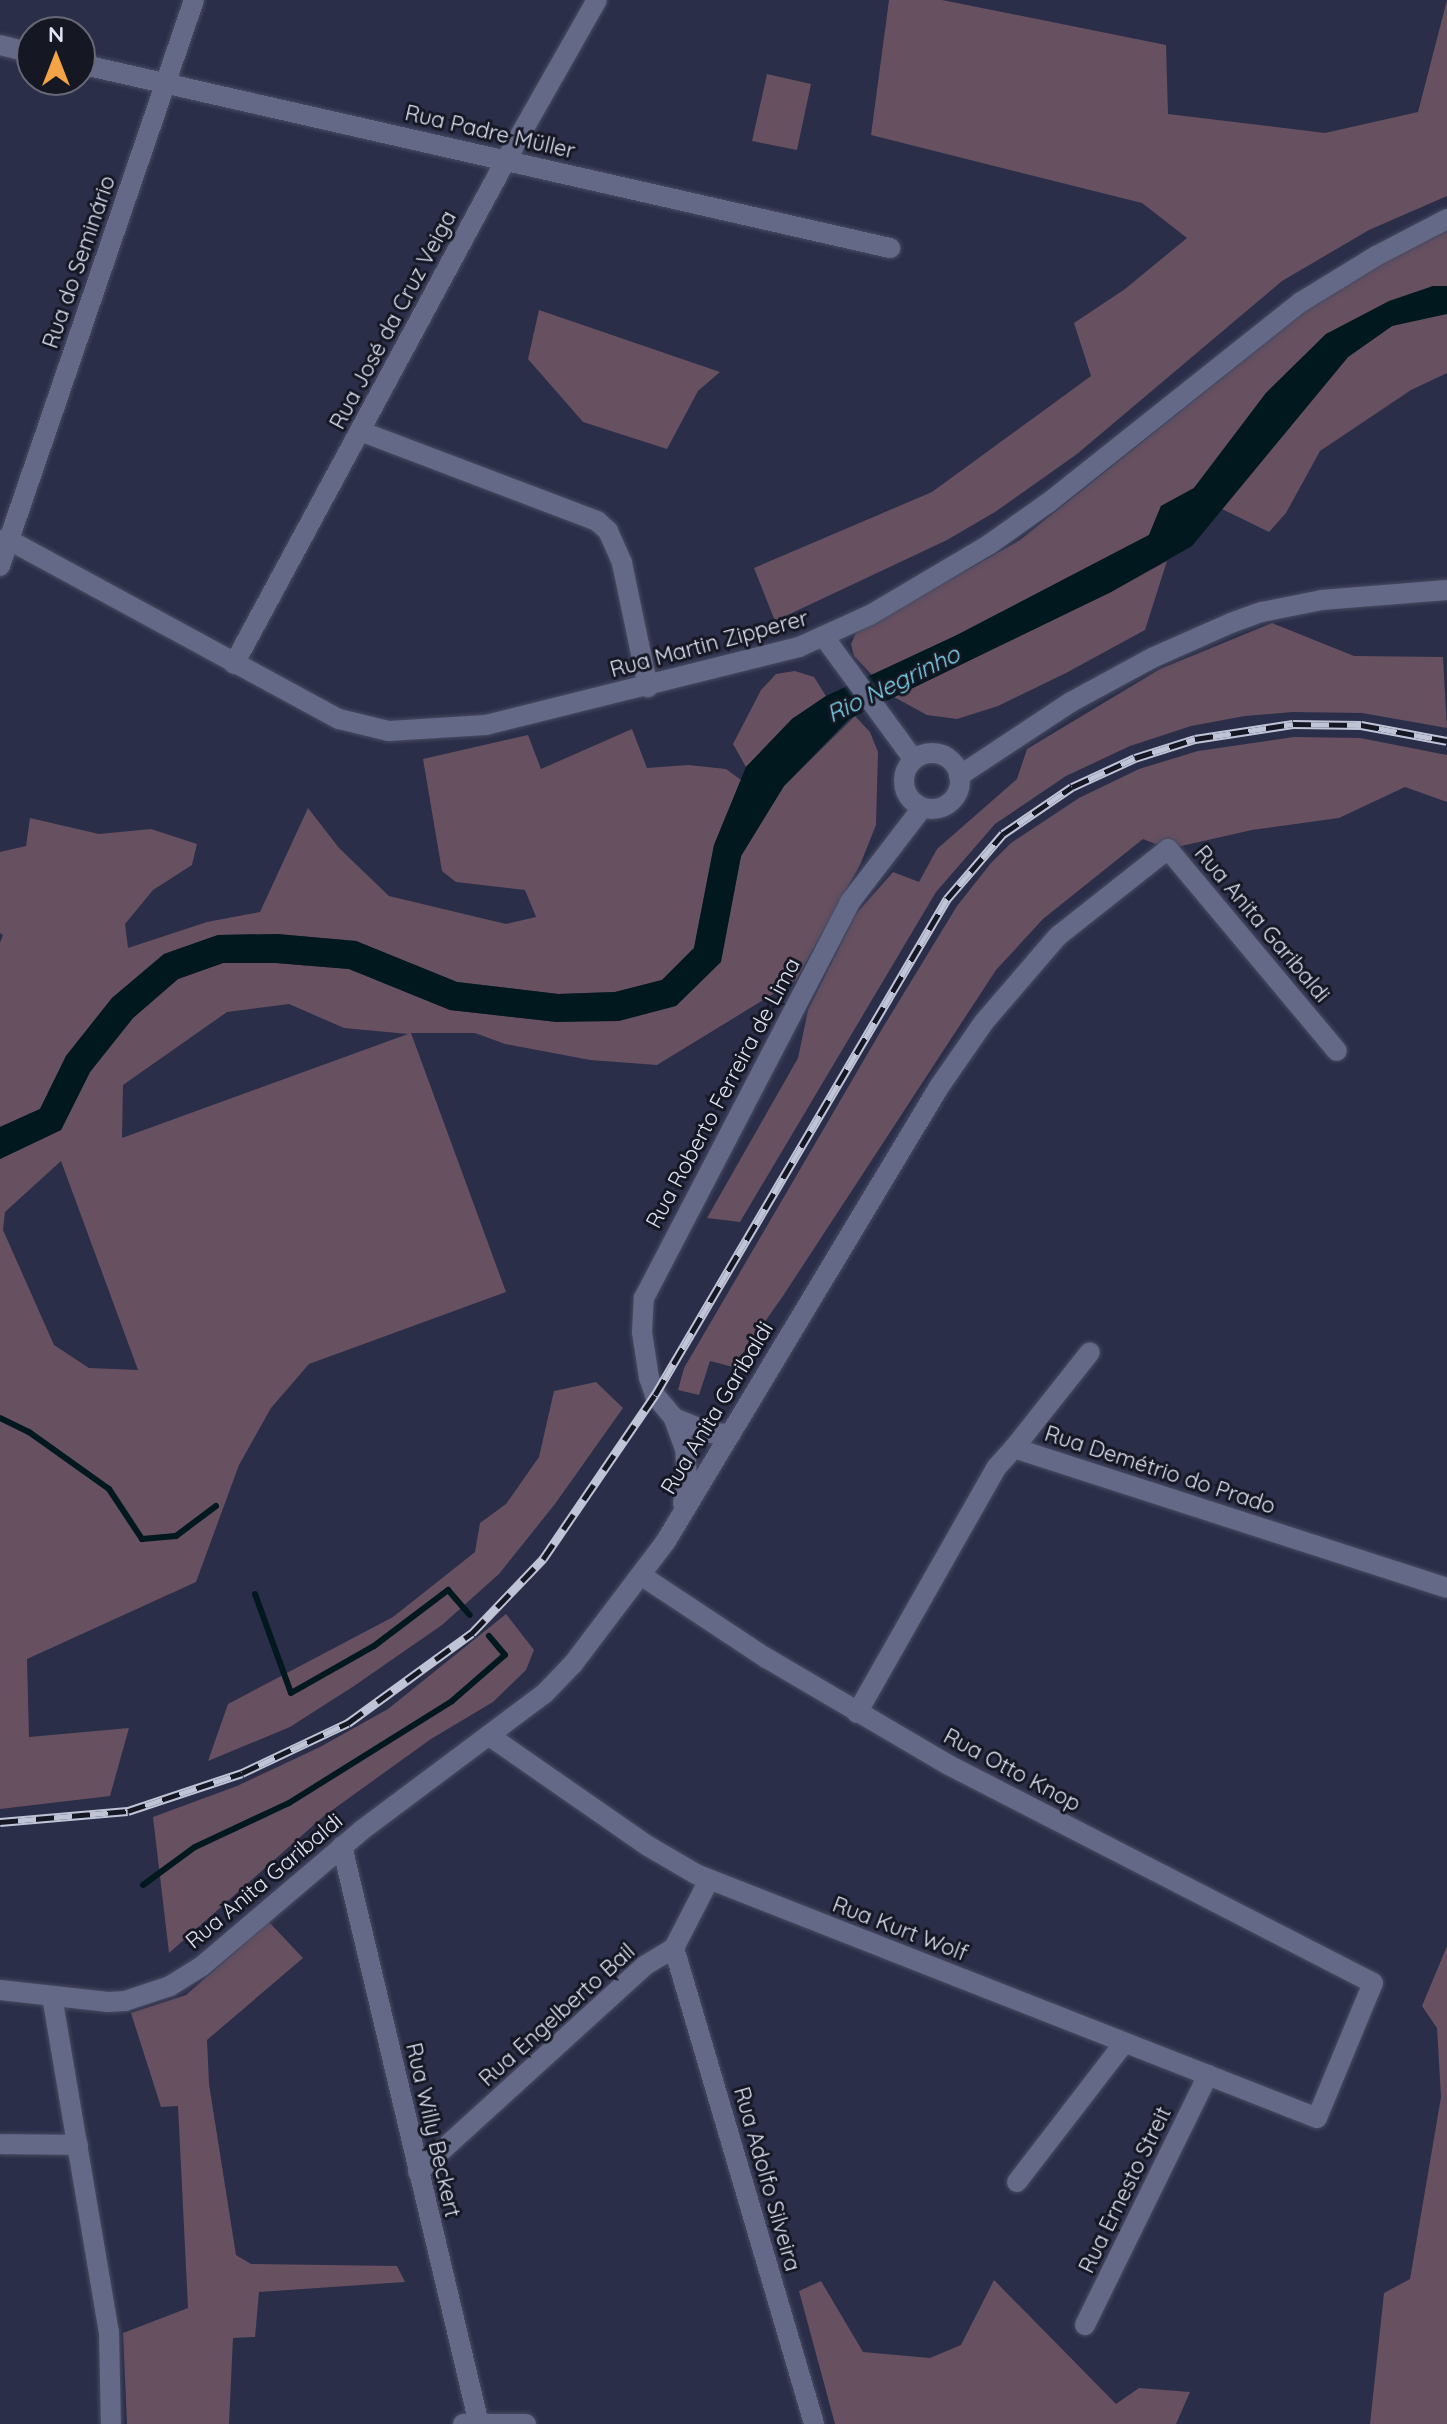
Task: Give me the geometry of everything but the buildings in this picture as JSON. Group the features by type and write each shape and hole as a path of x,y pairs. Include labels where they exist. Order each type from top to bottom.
{"street":[{"name":"Rua do Seminário","path":"0,566 5,540 194,0"},
{"name":"Rua José da Cruz Veiga","path":"234,664 506,160 597,0"},
{"name":"Rua Padre Müller","path":"96,68 890,248"},
{"name":"Rua Martin Zipperer","path":"5,540 339,719 389,731 486,725 648,687 799,647 824,637 990,544 1048,503 1301,302 1365,262 1447,219"},
{"path":"360,431 597,521 608,531 622,563 648,687"},
{"path":"959,776 947,758 936,754 914,760 904,780 912,801 922,808 934,809 954,799 959,776 1071,702 1152,658 1231,623 1322,600 1447,590"},
{"path":"824,637 914,760"},
{"name":"Rua Roberto Ferreira de Lima","path":"681,1515 687,1482 685,1449 674,1418 655,1395 649,1378 642,1332 644,1298 850,902 922,808"},
{"name":"Rua Anita Garibaldi","path":"0,1990 117,2002 170,1986 201,1967 342,1846 419,1786 491,1737 544,1694 573,1664 642,1576 939,1087 984,1022 1058,936 1168,849 1337,1051"},
{"path":"1014,1448 1090,1352"},
{"path":"674,1418 711,1433 731,1434"},
{"name":"Rua Demétrio do Prado","path":"857,1713 996,1468 1014,1448 1447,1588"},
{"name":"Rua Otto Knop","path":"642,1576 766,1658 857,1713 1007,1796 1373,1983 1317,2118"},
{"name":"Rua Kurt Wolf","path":"491,1737 648,1846 709,1880 1317,2118"},
{"name":"Rua Willy Beckert","path":"342,1846 474,2423"},
{"path":"674,1948 709,1880"},
{"name":"Rua Engelberto Bail","path":"418,2172 644,1966 674,1948"},
{"name":"Rua Adolfo Silveira","path":"674,1948 814,2424"},
{"path":"52,1996 109,2332 111,2424"},
{"path":"1017,2182 1124,2043"},
{"name":"Rua Ernesto Streit","path":"1085,2325 1208,2075"},
{"path":"0,2144 78,2145"},
{"path":"474,2423 526,2424"}],"shaded area":[{"path":"889,0 942,0 1166,45 1168,114 1325,133 1418,112 1447,0 1447,196 1369,230 1282,281 1077,454 995,512 947,540 775,621 754,568 932,492 1091,376 1074,323 1125,289 1187,238 1142,203 871,135"},
{"path":"767,74 811,84 797,150 752,141"},
{"path":"1447,231 1447,286 1433,286 1326,334 1266,393 1194,488 1161,506 1149,535 957,635 872,675 854,656 851,644 856,633 1020,540 1337,286"},
{"path":"539,310 720,372 698,391 667,449 583,422 528,359"},
{"path":"1432,314 1447,314 1447,373 1411,390 1320,451 1286,513 1269,532 1222,509 1348,357 1392,326"},
{"path":"1167,561 1145,630 1066,673 998,706 957,719 927,715 894,697 1111,592"},
{"path":"1272,623 1354,656 1443,657 1447,728 1362,713 1293,712 1245,716 1191,726 1130,746 1066,776 995,824 936,892 740,1222 707,1218 798,1058 808,1010 856,914 893,872 919,882 937,849 1017,779 1027,749 1160,669"},
{"path":"795,671 814,677 826,696 792,719 746,767 733,744 761,690 776,674"},
{"path":"855,716 870,732 878,752 876,825 860,865 796,980 657,1065 590,1060 505,1044 475,1033 411,1033 506,1292 309,1364 271,1408 239,1465 196,1582 27,1659 29,1737 129,1728 110,1796 0,1809 0,1159 61,1130 90,1072 133,1018 178,979 223,963 276,963 349,969 450,1010 557,1022 720,962 741,856 784,786","holes":["289,1004 344,1028 408,1034 122,1138 123,1085 227,1012","61,1161 138,1370 89,1368 54,1345 3,1230 5,1212"]},
{"path":"632,729 647,768 688,765 726,769 741,780 714,845 694,948 662,980 615,992 558,994 457,982 356,941 277,934 218,935 164,954 112,998 66,1056 40,1109 0,1127 0,943 3,935 0,933 0,852 26,846 30,818 99,834 151,829 197,844 192,865 153,890 125,924 128,948 207,922 260,912 308,808 339,848 389,896 506,924 536,917 525,890 456,882 442,871 423,759 528,735 541,769"},
{"path":"1294,737 1360,738 1447,755 1447,802 1405,787 1339,818 1252,830 1168,849 1143,839 1043,919 996,970 783,1296 733,1367 710,1361 699,1395 678,1390 684,1368 882,1029 957,906 991,863 1011,843 1079,798 1139,769 1198,751"},
{"path":"596,1382 623,1408 555,1504 499,1574 442,1625 354,1686 290,1727 208,1761 228,1704 393,1617 475,1552 480,1523 506,1504 539,1457 554,1391"},
{"path":"506,1614 534,1650 526,1670 493,1702 431,1739 324,1816 169,1953 153,1817 237,1786 320,1747 388,1709"},
{"path":"269,1922 303,1958 207,2040 209,2084 236,2255 251,2264 397,2266 405,2282 259,2292 255,2337 233,2338 229,2424 127,2424 123,2333 188,2308 178,2106 161,2107 131,2013 186,1995"},
{"path":"1447,1946 1447,2424 1370,2424 1384,2293 1410,2279 1441,2097 1437,2028 1422,2006"},
{"path":"994,2280 1116,2404 1139,2388 1190,2392 1176,2424 835,2424 799,2291 821,2281 863,2352 930,2358 961,2345"}],"water":[{"name":"Rio Negrinho","path":"1433,286 1447,286 1447,314 1392,326 1348,357 1192,546 1111,592 849,719 784,786 741,856 721,962 676,1006 619,1021 557,1022 450,1010 349,969 276,963 223,963 178,979 133,1018 90,1072 61,1130 0,1159 0,1127 40,1109 66,1056 112,998 164,954 218,935 277,934 356,941 457,982 558,994 615,992 662,980 694,948 714,845 746,767 792,719 826,696 957,635 1149,535 1161,506 1194,488 1266,393 1326,334 1389,301"}],"waterway":[{"path":"0,1418 29,1432 109,1489 142,1539 176,1536 216,1506"},
{"path":"255,1594 291,1693 374,1646 448,1590 470,1615"},
{"path":"143,1885 195,1847 289,1803 452,1701 505,1655 489,1636"}],"railway":[{"path":"0,1822 128,1811 242,1773 348,1723 472,1633 543,1559 655,1395 947,899 1003,834 1072,787 1135,758 1195,739 1293,724 1361,725 1447,741"}]}
